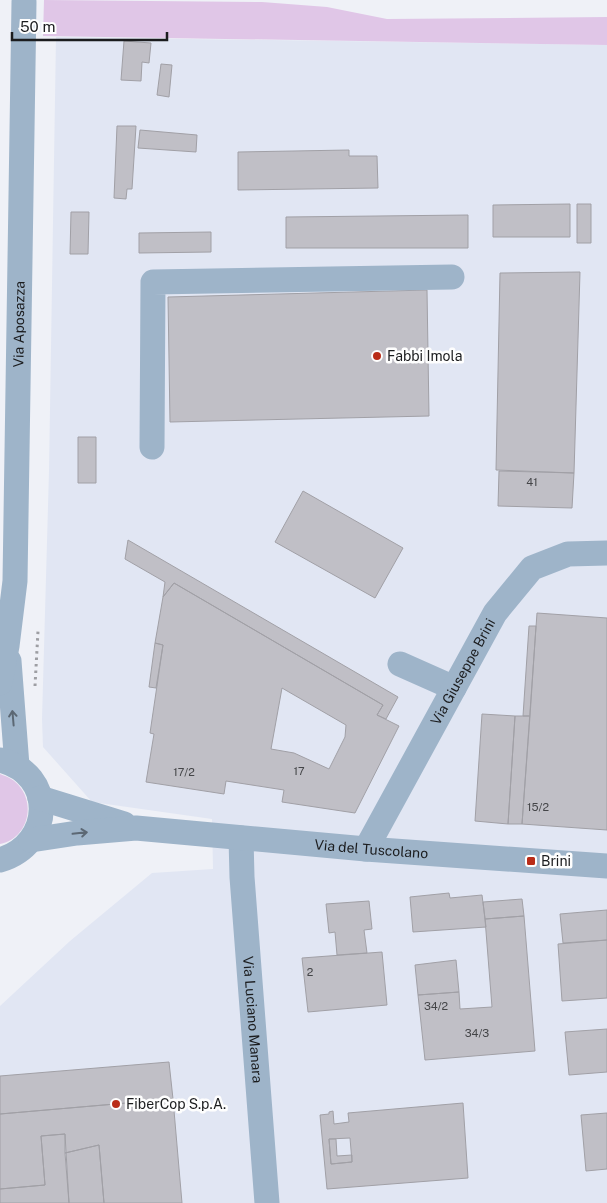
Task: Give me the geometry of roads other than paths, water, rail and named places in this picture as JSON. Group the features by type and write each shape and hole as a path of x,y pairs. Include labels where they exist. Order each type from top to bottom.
{"street":[{"name":"Via Aposazza","path":"0,683 7,646 15,581 24,2"},
{"path":"152,447 153,282 452,278"},
{"name":"Via Giuseppe Brini","path":"366,849 495,613 532,568 568,554 607,553"},
{"name":"Via Aposazza","path":"7,646 9,763"},
{"path":"400,664 454,688"},
{"path":"0,860 16,854 32,840 41,820 40,798 32,780 9,763"},
{"path":"40,798 136,828"},
{"path":"32,840 77,833 136,828"},
{"name":"Via del Tuscolano","path":"136,828 366,849 607,866"},
{"name":"Via Luciano Manara","path":"241,838 242,877 268,1203"}],"place":[{"name":"Fabbi Imola","path":"377,356"},
{"name":"Brini","path":"531,861"},
{"name":"FiberCop S.p.A.","path":"116,1104"}]}
